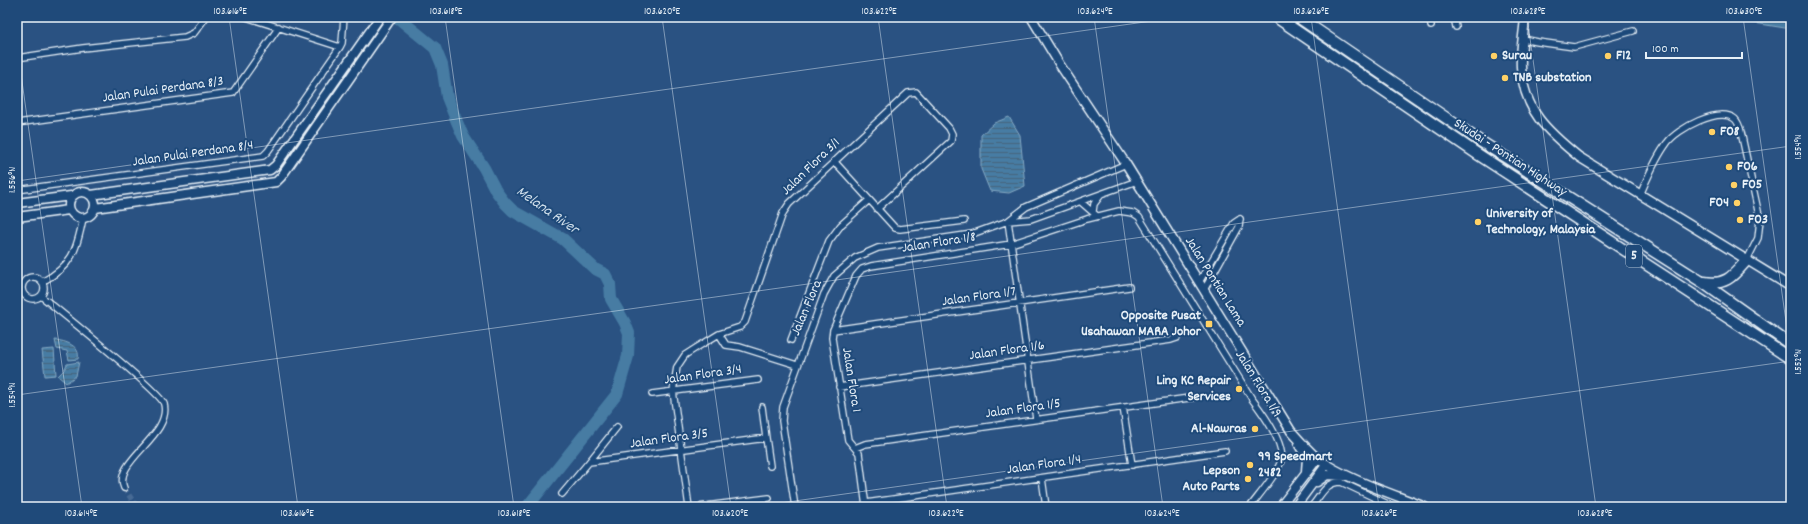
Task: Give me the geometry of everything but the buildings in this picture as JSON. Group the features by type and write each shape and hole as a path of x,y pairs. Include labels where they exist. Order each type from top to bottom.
{"highway":[{"name":"Skudai - Pontian Highway","path":"1276,17 1482,157 1791,359"},
{"name":"Skudai - Pontian Highway","path":"1298,17 1480,141 1702,282 1791,344"},
{"path":"1702,282 1715,284 1726,280 1747,260"}],"street":[{"path":"17,58 83,48 185,36 194,33 206,17"},
{"path":"246,17 340,47 342,43 344,17"},
{"path":"17,203 71,196 81,191 91,195 270,170 276,165 380,17"},
{"name":"Jalan Pontian Lama","path":"1031,17 1137,181 1291,431 1318,458 1327,464 1354,478 1425,507"},
{"path":"1430,17 1431,26"},
{"path":"1454,17 1456,27"},
{"path":"1525,17 1521,66 1527,96 1534,112 1553,135 1579,157 1791,286"},
{"path":"95,208 276,182 281,177 391,18"},
{"name":"Jalan Pulai Perdana 8/3","path":"17,123 233,93 279,28"},
{"path":"1523,39 1574,47 1633,31"},
{"name":"Jalan Pulai Perdana 8/4","path":"17,190 263,156 340,47"},
{"name":"Jalan Flora 3/1","path":"673,391 679,363 690,352 719,334 740,327 745,322 783,213 796,196 908,93 916,92 950,128 952,134 951,141 877,209"},
{"path":"1640,195 1656,160 1668,142 1680,132 1709,117 1718,114 1728,115 1736,120 1741,132 1760,220 1758,238 1747,260"},
{"path":"834,162 895,228 900,229 964,221"},
{"name":"Jalan Flora","path":"1008,221 1026,207 1126,164"},
{"name":"Jalan Flora","path":"795,507 782,421 783,407 824,294 834,276 855,258 878,248 972,234 1008,221 1031,219 1137,181"},
{"path":"1092,210 1094,204 1102,194"},
{"path":"71,196 68,203 69,210 73,216 83,218 92,214 95,208 91,195"},
{"path":"791,340 829,241 841,225 869,200"},
{"path":"1081,202 1092,210 1097,216"},
{"path":"17,217 69,210"},
{"name":"Jalan Flora 1/9","path":"1011,244 1097,216 1119,211 1133,213 1139,217 1252,399 1263,413 1282,452 1279,467 1250,507"},
{"path":"42,282 64,268 79,238 83,218"},
{"path":"1199,282 1234,223 1240,219 1239,227 1204,290"},
{"path":"1008,221 1036,419"},
{"name":"Jalan Flora 1/8","path":"871,266 1011,244"},
{"name":"Jalan Flora 1","path":"866,505 859,453 848,440 832,338 833,330 856,276 862,270 871,266"},
{"path":"30,278 37,278 42,282 44,289 41,296 31,298 25,295 23,288 25,282 30,278"},
{"name":"Jalan Flora 1/7","path":"833,330 1129,287"},
{"path":"41,296 135,375 162,400 165,410 162,424 125,470 122,481 124,488"},
{"path":"719,334 726,345 740,347 797,365"},
{"name":"Jalan Flora 1/6","path":"839,387 1177,338"},
{"name":"Jalan Flora 3/4","path":"652,394 758,380"},
{"path":"673,391 689,507"},
{"name":"Jalan Flora 1/5","path":"855,448 865,444 1196,396"},
{"path":"762,407 770,466"},
{"path":"1123,407 1132,465"},
{"path":"562,494 617,427"},
{"path":"1291,431 1307,458 1308,465 1302,479"},
{"name":"Jalan Flora 3/5","path":"589,462 766,438"},
{"name":"Jalan Flora 1/4","path":"866,505 1225,452"},
{"path":"1280,507 1318,458"},
{"path":"1295,507 1327,464"},
{"path":"1308,489 1327,474 1340,474 1354,478"},
{"path":"1042,478 1046,507"},
{"path":"1311,507 1326,487 1335,482 1342,482 1394,507"},
{"path":"698,507 769,498"}],"water":[{"path":"1717,17 1791,17 1791,29"},
{"path":"1009,117 1020,135 1025,186 1009,193 990,191 981,169 981,135 994,123"},
{"path":"55,340 72,345 77,351 78,359 69,360 67,351 57,349"},
{"path":"54,349 56,375 45,376 42,350"},
{"path":"79,362 76,376 66,383 58,376 67,364"}],"waterway":[{"name":"Melana River","path":"397,17 435,48 442,65 447,97 457,122 463,136 484,168 496,191 513,211 563,239 595,269 605,274 610,284 611,299 629,333 628,356 617,394 527,507"}],"tunnel":[{"path":"124,488 137,507"}],"place":[{"name":"Surau","path":"1494,56"},
{"name":"F12","path":"1608,56"},
{"name":"TNB substation","path":"1505,78"},
{"name":"F08","path":"1712,132"},
{"name":"F06","path":"1729,167"},
{"name":"F05","path":"1734,185"},
{"name":"F04","path":"1737,203"},
{"name":"F03","path":"1740,220"},
{"name":"University of Technology, Malaysia","path":"1478,222"},
{"name":"Opposite Pusat Usahawan MARA Johor","path":"1209,324"},
{"name":"Ling KC Repair Services","path":"1239,389"},
{"name":"Al-Nawras","path":"1255,429"},
{"name":"99 Speedmart 2482","path":"1250,465"},
{"name":"Lepson Auto Parts","path":"1248,479"}]}
